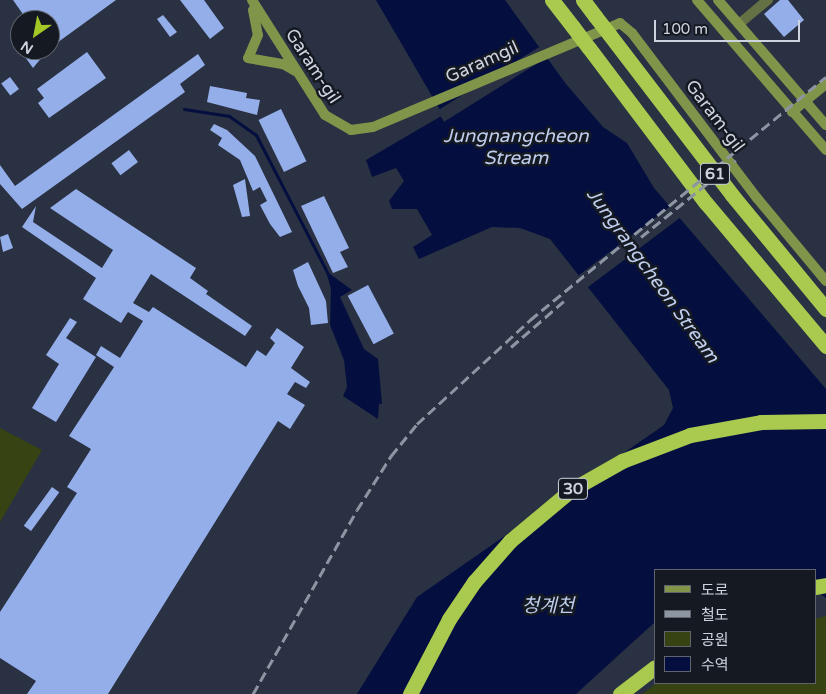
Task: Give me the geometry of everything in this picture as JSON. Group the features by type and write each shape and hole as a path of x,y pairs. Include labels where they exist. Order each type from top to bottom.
{"highway":[{"name":"61","path":"552,0 712,211 826,346"},
{"name":"61","path":"583,0 732,195 826,309"},
{"name":"30","path":"410,694 450,619 474,582 510,541 571,490 622,461 690,435 761,422 826,421"},
{"path":"620,694 654,668"}],"street":[{"path":"697,0 826,150"},
{"path":"718,0 826,125"},
{"path":"739,24 768,0"},
{"path":"252,1 259,28 248,58 283,64 299,75"},
{"name":"Garam-gil","path":"252,1 330,120 351,130 373,126 418,108"},
{"name":"Garam-gil","path":"559,45 612,24 626,26 757,198 826,281"},
{"name":"Garamgil","path":"418,108 559,45"},
{"path":"792,112 826,84"}],"green space":[{"path":"0,428 42,450 0,522"},
{"path":"826,616 826,694 642,694 656,684 816,684 816,619"}],"water":[{"name":"Jungnangcheon Stream","path":"376,0 505,0 566,84 603,127 627,143 654,188 826,389 826,598 816,591 816,569 654,569 654,623 576,694 357,694 417,597 664,425 673,408 669,390 550,239 520,228 492,227 419,259 413,247 432,235 417,209 392,209 389,201 404,181 396,168 372,177 366,160 443,115"},
{"path":"330,274 352,290 340,297 364,349 378,359 382,404 379,404 378,419 343,396 347,387 344,360 330,325 331,289 327,275"}],"pier":[{"path":"544,44 551,55 444,122 437,111"},
{"path":"672,205 681,217 585,289 576,277"}],"building":[{"path":"13,0 116,0 60,41 60,10 20,10"},
{"path":"180,0 204,0 224,28 210,39"},
{"path":"780,0 788,0 804,20 784,37 764,14"},
{"path":"163,15 177,32 170,37 157,19"},
{"path":"87,52 106,78 49,118 38,103 44,98 37,89"},
{"path":"198,54 205,65 180,84 185,92 22,209 0,184 0,165 15,186"},
{"path":"27,60 40,60 33,68"},
{"path":"10,77 19,89 10,96 1,84"},
{"path":"210,86 247,93 246,98 260,100 257,115 207,102"},
{"path":"281,109 306,161 284,172 259,120"},
{"path":"214,124 227,130 255,156 292,232 280,237 270,224 260,205 267,201 260,187 253,191 240,160 218,145 222,138 210,130"},
{"path":"129,150 138,162 120,175 111,163"},
{"path":"245,179 250,216 242,217 233,185"},
{"path":"76,189 196,268 190,278 208,291 206,294 252,326 245,336 151,274 133,303 149,312 153,307 246,367 257,350 266,356 275,343 270,338 277,328 304,347 291,368 310,382 306,388 295,382 287,394 305,405 290,429 278,421 108,694 27,694 36,681 0,658 0,612 77,493 67,487 91,449 69,436 114,367 96,355 101,346 120,358 143,321 128,312 121,323 83,299 96,278 22,227 36,206 33,222 102,268 113,250 50,208"},
{"path":"324,196 349,248 340,252 348,267 333,273 301,206"},
{"path":"8,234 13,248 3,252 0,237"},
{"path":"308,262 326,301 328,323 311,325 309,308 298,286 293,270"},
{"path":"368,285 394,334 374,344 348,296"},
{"path":"70,318 77,322 66,338 96,357 56,422 32,408 59,364 46,355"},
{"path":"52,487 59,492 31,531 24,526"}],"waterway":[{"path":"184,109 229,116 256,135 330,278"}],"railway":[{"path":"253,694 357,510 391,456 417,424 530,320 826,77"},
{"path":"641,237 736,160"},
{"path":"511,347 564,301"}],"water label":[{"name":"Jungrangcheon Stream","path":"652,276"},
{"name":"청계천","path":"548,607"}]}
